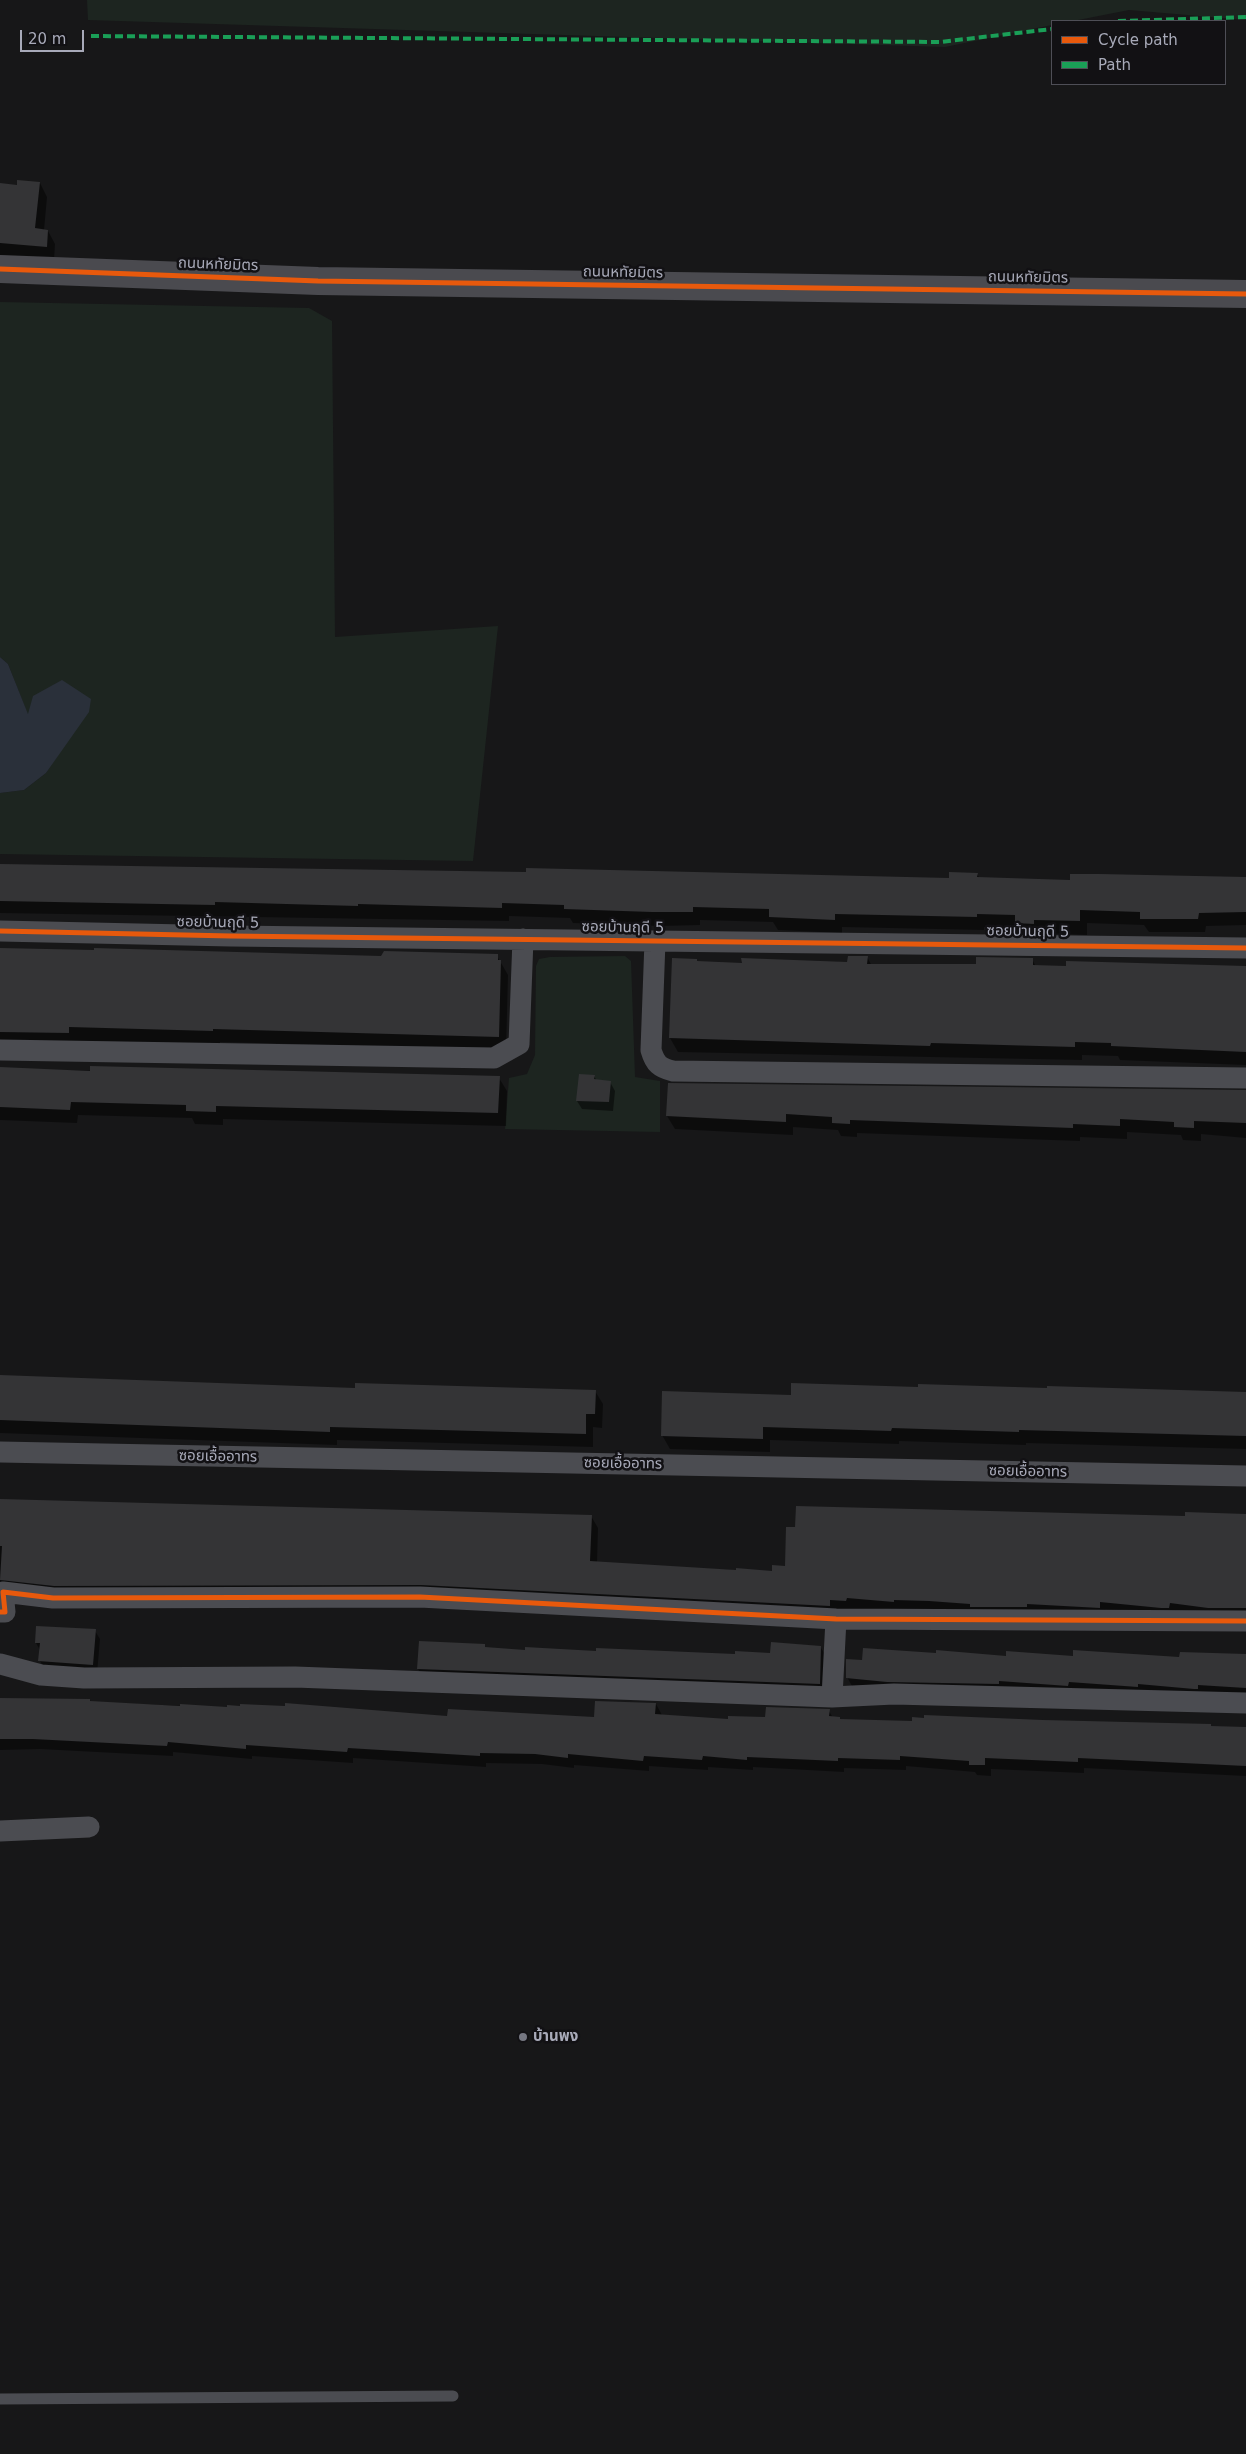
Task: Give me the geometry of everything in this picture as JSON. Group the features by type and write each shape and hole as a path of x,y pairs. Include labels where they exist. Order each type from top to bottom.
{"street":[{"name":"ถนนหทัยมิตร","path":"0,269 318,281 1246,294"},
{"name":"ซอยบ้านฤดี 5","path":"0,931 231,936 1246,948"},
{"path":"0,1050 494,1058 519,1044 522,939"},
{"path":"655,941 651,1050 654,1062 668,1070 1246,1078"},
{"name":"ซอยเอื้ออาทร","path":"0,1452 1246,1476"},
{"path":"0,1612 5,1612 3,1592 53,1598 420,1597 836,1619 1246,1621"},
{"path":"832,1697 836,1619"},
{"path":"0,1664 41,1675 84,1678 295,1677 832,1697 894,1694 1246,1703"},
{"path":"0,1831 89,1827"}],"lane":[{"path":"0,2399 453,2396"}],"shaded area":[{"path":"87,0 1246,0 1246,20 1129,10 1078,20 1051,20 1051,25 945,47 88,20"},
{"path":"0,302 309,308 332,321 335,637 498,626 473,861 0,854 0,793 24,790 46,773 65,744 28,715 8,664 0,657"},
{"path":"0,657 8,664 28,714 33,696 62,680 91,699 89,712 46,773 24,790 0,793"},
{"path":"625,956 631,961 635,1077 660,1081 660,1132 505,1129 509,1078 527,1074 535,1055 536,966 539,959 550,957"}],"building":[{"path":"17,180 40,182 35,228 48,230 47,247 0,243 0,183 17,185"},
{"path":"0,864 526,872 526,868 949,878 949,872 978,873 977,877 1070,880 1070,874 1246,877 1246,912 1199,913 1198,919 1140,919 1140,912 1080,910 1080,921 1034,920 1034,924 1015,923 1015,915 977,914 977,917 835,914 835,920 769,917 769,909 693,907 693,912 652,912 564,909 564,905 502,903 502,908 215,902 215,905 0,901"},
{"path":"0,948 94,950 94,948 381,956 384,951 498,954 498,960 501,960 499,1037 69,1027 69,1033 0,1032"},
{"path":"848,956 868,956 867,964 976,964 976,957 1033,958 1033,965 1066,966 1066,961 1246,966 1246,1052 1111,1046 1111,1043 1075,1042 1075,1047 931,1043 930,1046 669,1038 672,958 742,963 741,958 847,962"},
{"path":"90,1066 500,1076 498,1113 216,1106 216,1112 186,1111 186,1105 71,1102 70,1110 0,1107 0,1067 90,1071"},
{"path":"579,1074 595,1075 594,1079 611,1081 609,1102 576,1101"},
{"path":"668,1083 1246,1090 1246,1123 1194,1121 1194,1128 1174,1127 1174,1122 1120,1119 1120,1126 1073,1124 1073,1128 850,1120 850,1124 832,1123 832,1117 786,1114 786,1122 666,1116"},
{"path":"0,1375 355,1388 355,1383 596,1390 595,1414 586,1414 586,1434 330,1427 330,1432 0,1420"},
{"path":"791,1383 918,1387 918,1384 1047,1388 1047,1386 1246,1392 1246,1436 1019,1430 1019,1432 892,1428 891,1431 763,1427 763,1439 661,1436 662,1391 791,1395"},
{"path":"0,1499 592,1515 590,1561 772,1571 772,1565 785,1566 786,1527 795,1527 796,1506 1185,1516 1185,1512 1246,1514 1246,1608 1208,1608 1170,1603 1169,1608 1161,1608 1100,1602 1100,1608 1027,1604 1027,1607 970,1607 970,1604 929,1601 894,1600 894,1602 847,1598 846,1601 830,1600 830,1606 421,1585 54,1586 0,1580 2,1546 0,1546"},
{"path":"36,1626 96,1629 93,1665 38,1661 40,1643 35,1643"},
{"path":"419,1641 485,1644 485,1647 525,1650 525,1647 596,1651 596,1648 735,1654 735,1651 770,1653 771,1642 821,1646 820,1684 417,1669"},
{"path":"863,1648 936,1653 936,1650 1006,1656 1006,1651 1073,1656 1073,1650 1179,1657 1180,1652 1246,1654 1246,1688 1198,1685 1198,1689 1194,1689 1138,1684 1138,1687 1069,1682 1068,1686 999,1681 999,1684 887,1682 846,1678 846,1659 862,1660"},
{"path":"0,1698 90,1699 90,1701 227,1707 227,1705 240,1706 240,1704 285,1706 285,1703 447,1716 448,1709 594,1717 595,1701 656,1703 655,1714 728,1719 728,1716 765,1717 766,1707 830,1709 829,1716 840,1717 840,1719 912,1721 912,1717 924,1718 924,1715 1211,1724 1211,1726 1246,1727 1246,1766 1078,1758 1078,1762 985,1758 985,1765 969,1765 969,1761 900,1756 900,1760 838,1758 838,1761 747,1757 747,1760 703,1756 702,1760 644,1756 643,1761 568,1754 568,1758 535,1754 480,1753 480,1756 348,1748 347,1752 246,1745 246,1749 168,1742 167,1746 0,1739"}],"marked path":[{"path":"1150,20 1246,17"},
{"path":"91,36 940,42 1051,29"}],"cycle path":[{"path":"0,269 318,281 1246,294"},
{"path":"0,931 231,936 1246,948"},
{"path":"0,1612 5,1612 3,1592 53,1598 420,1597 836,1619 1246,1621"}],"place":[{"name":"บ้านพง","path":"523,2037"}]}
